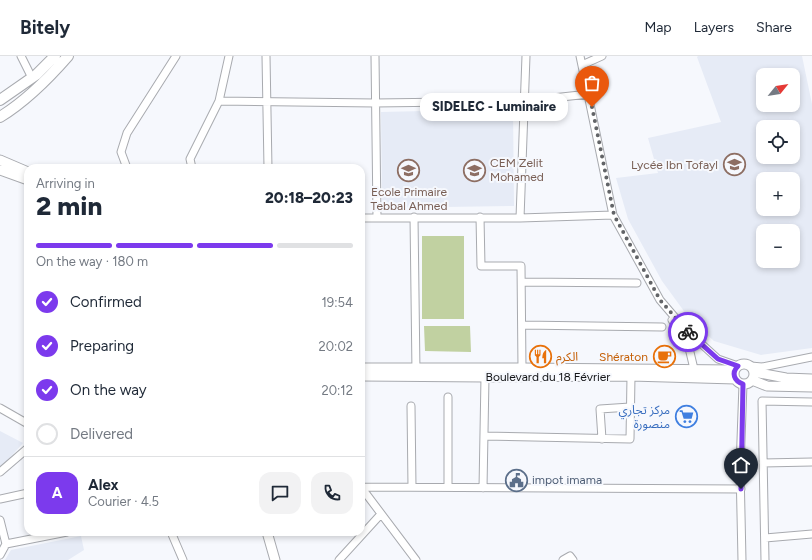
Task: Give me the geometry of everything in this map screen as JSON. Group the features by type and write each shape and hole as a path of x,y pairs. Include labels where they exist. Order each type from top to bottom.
{"highway":[{"path":"0,100 32,78 49,64 55,56"},
{"path":"2,117 31,94 68,56"}],"main road":[{"path":"0,160 24,170"},
{"path":"0,170 24,179"},
{"path":"753,373 746,384 743,384 740,383 736,371 743,364 768,386 812,387"},
{"name":"Boulevard du 18 Février","path":"365,368 485,378 631,376 736,371"},
{"name":"Boulevard du 18 Février","path":"365,376 416,372 522,368 694,369 736,371"},
{"path":"753,373 786,378 812,379"},
{"path":"268,536 275,560"}],"street":[{"path":"22,56 32,78"},
{"path":"126,164 121,152 127,133 176,56"},
{"path":"191,164 190,159 219,101 229,56"},
{"path":"266,56 268,164"},
{"path":"375,56 377,217"},
{"path":"520,218 526,56"},
{"path":"580,56 614,215 660,300 689,348 694,369"},
{"path":"582,65 602,56"},
{"path":"219,101 375,103 524,101 588,94"},
{"path":"365,218 520,218 614,215"},
{"path":"414,217 416,372"},
{"path":"480,217 481,266 522,266 522,368"},
{"path":"522,282 637,283"},
{"path":"660,300 684,328 718,359 736,371"},
{"path":"522,325 662,327"},
{"path":"753,373 762,367 812,357"},
{"path":"484,436 630,439 631,376"},
{"path":"483,488 485,378"},
{"path":"742,560 741,489 743,384"},
{"path":"448,397 448,487"},
{"path":"765,560 762,400 812,402"},
{"path":"411,406 412,487"},
{"path":"602,439 600,409 630,407"},
{"path":"0,408 24,422"},
{"path":"0,472 24,451"},
{"path":"763,463 812,462"},
{"path":"365,487 741,489"},
{"path":"365,492 416,560"},
{"path":"0,499 24,493"},
{"path":"365,532 381,514"},
{"path":"0,520 6,544 0,555"},
{"path":"765,538 812,534"},
{"path":"6,544 47,536"},
{"path":"173,536 183,560"},
{"path":"339,560 361,536"},
{"path":"563,560 570,556 573,560"}],"shaded area":[{"name":"Lycée Ibn Tofayl","path":"698,56 802,56 812,104 812,348 761,355 714,341 689,318 662,281 628,219 616,178 658,173 648,138 721,122 697,57"},
{"name":"CEM Zelit Mohamed","path":"513,109 514,206 382,208 381,112"},
{"path":"0,431 23,443 0,469"},
{"path":"81,536 84,550 68,560 5,560 11,550"}],"green space":[{"path":"422,236 464,236 464,319 422,319"},
{"path":"424,326 470,326 471,352 425,351"}],"way so far":[{"path":"592,107 614,215 660,300 688,332"}],"place":[{"name":"SIDELEC - Luminaire","path":"592,107"},
{"name":"Lycée Ibn Tofayl","path":"734,165"},
{"name":"CEM Zelit Mohamed","path":"475,170"},
{"name":"Ecole Primaire Tebbal Ahmed","path":"409,171"},
{"name":"الكرم","path":"540,357"},
{"name":"Shératon","path":"664,357"},
{"name":"مركز تجاري منصورة","path":"686,417"},
{"name":"impot imama","path":"516,480"}],"route":[{"path":"688,332 718,359 738,366 734,370 734,376 737,381 743,384 740,468 741,489"}]}
